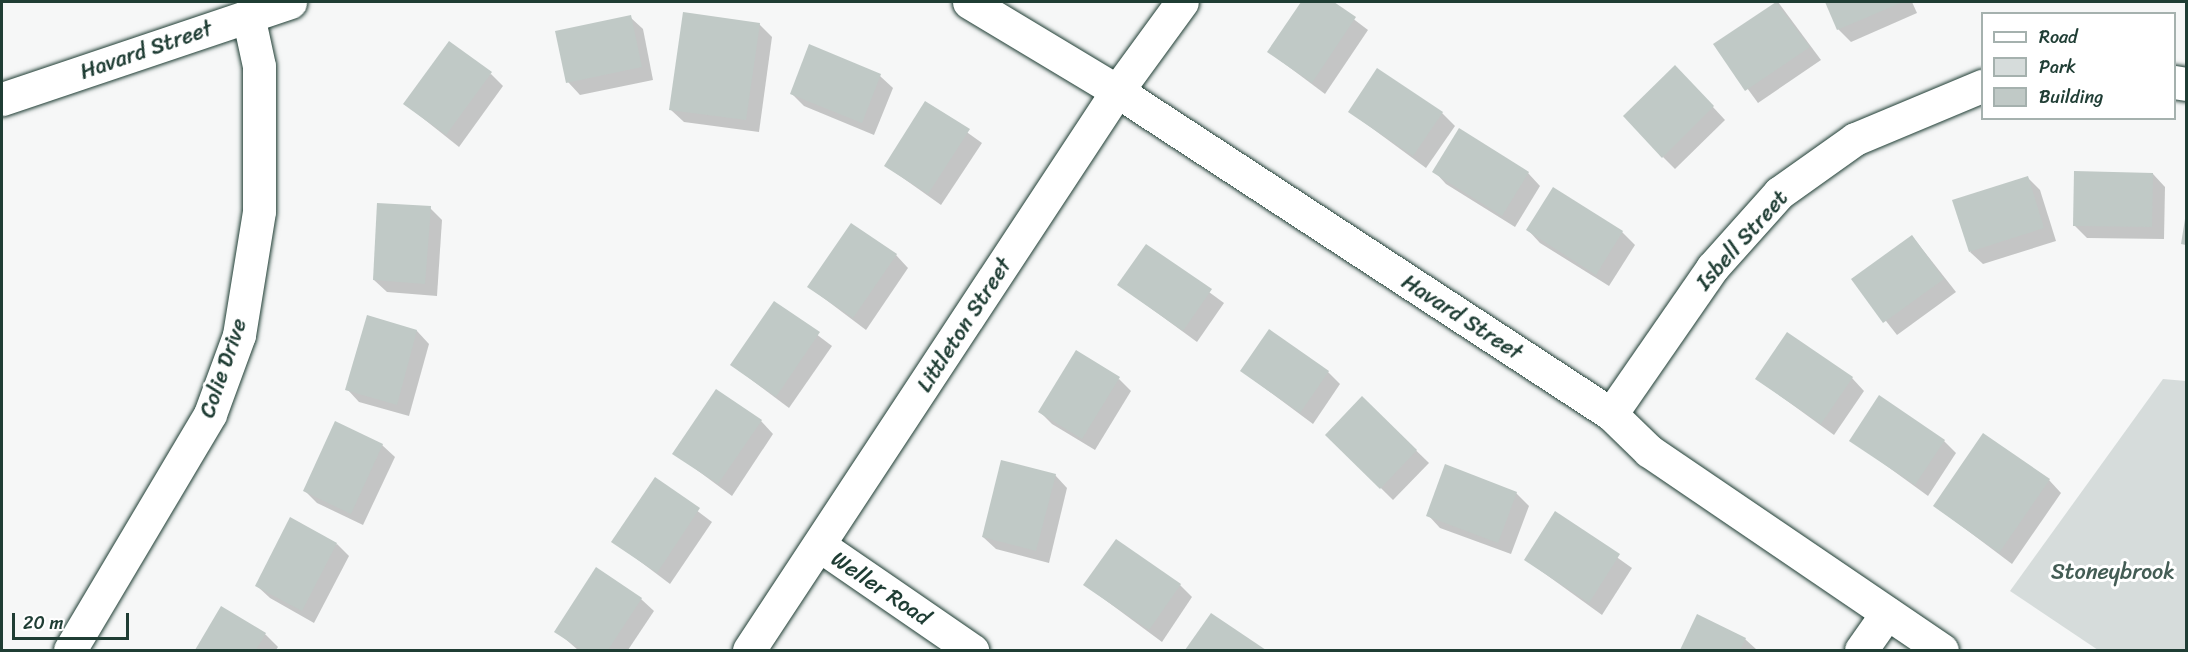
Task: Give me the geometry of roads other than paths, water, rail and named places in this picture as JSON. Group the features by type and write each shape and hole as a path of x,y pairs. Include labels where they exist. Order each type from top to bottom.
{"street":[{"name":"Havard Street","path":"2,99 290,2"},
{"name":"Havard Street","path":"969,2 1117,91 1611,414 1649,451 1942,651"},
{"name":"Littleton Street","path":"749,651 1117,91 1182,2"},
{"name":"Colie Drive","path":"70,651 210,414 239,335 259,211 259,66 248,15"},
{"name":"Isbell Street","path":"1611,414 1712,268 1779,193 1855,140 1981,87"},
{"name":"Weller Road","path":"819,546 972,651"},
{"path":"1862,651 1887,613"}],"park label":[{"name":"Stoneybrook","path":"2113,572"}]}
